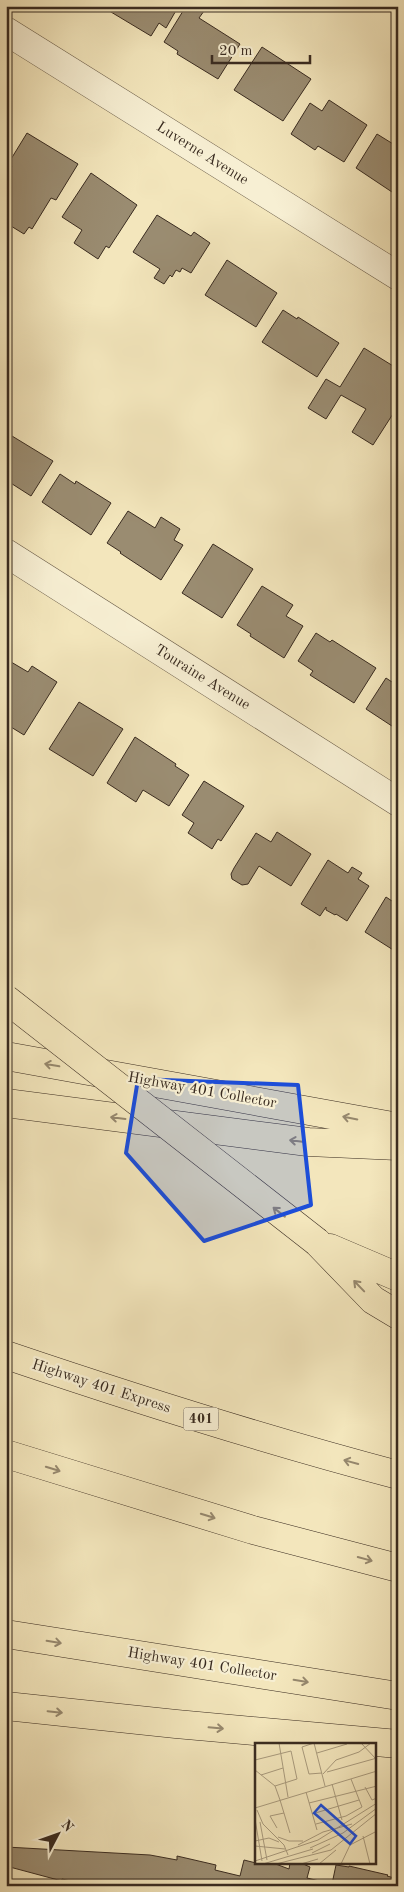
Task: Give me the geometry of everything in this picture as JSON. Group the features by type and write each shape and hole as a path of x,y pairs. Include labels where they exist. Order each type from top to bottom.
{"highway":[{"path":"6,999 317,1242 373,1300 398,1315"},
{"name":"Highway 401 Collector","path":"6,1056 398,1127"},
{"path":"6,1103 308,1142 398,1146"},
{"path":"317,1242 398,1277"},
{"name":"Highway 401 Express","path":"6,1355 138,1400 300,1449 398,1475"},
{"path":"6,1454 253,1530 398,1568"},
{"name":"Highway 401 Collector","path":"6,1634 398,1696"},
{"path":"6,1706 176,1724 398,1744"}],"street":[{"name":"Luverne Avenue","path":"6,31 398,276"},
{"name":"Touraine Avenue","path":"6,553 398,802"}],"highlighted area":[{"path":"138,1079 298,1085 311,1205 204,1241 126,1153"}],"building":[{"path":"101,6 178,7 166,28 159,23 151,36"},
{"path":"180,6 195,6 204,11 199,18 240,44 218,79 177,54 178,51 164,42 183,11 179,8"},
{"path":"262,47 311,79 283,121 234,90"},
{"path":"329,100 367,125 344,162 318,146 315,150 291,134 310,103 322,111"},
{"path":"27,133 78,164 56,200 51,198 32,229 29,227 24,234 6,223 6,174 12,166 8,164"},
{"path":"377,134 398,147 398,196 356,168"},
{"path":"91,173 137,205 109,248 106,246 98,259 74,243 82,230 62,217"},
{"path":"157,215 191,236 194,232 210,243 191,273 182,268 180,272 176,270 172,277 170,275 164,284 154,278 160,269 133,252"},
{"path":"227,260 277,293 256,327 205,295"},
{"path":"283,310 297,319 298,317 339,343 317,377 262,342"},
{"path":"364,348 398,369 398,406 373,445 352,432 366,409 341,395 326,419 308,408 326,379 340,387"},
{"path":"12,436 53,461 31,496 6,480 6,445"},
{"path":"60,474 75,484 76,481 111,503 91,535 42,502"},
{"path":"128,511 155,528 161,517 180,529 174,540 183,545 161,580 107,543"},
{"path":"213,544 253,569 222,618 182,593"},
{"path":"262,586 293,605 286,616 303,626 284,658 250,636 251,634 237,625"},
{"path":"316,633 330,642 332,640 376,668 354,703 310,675 313,671 298,661"},
{"path":"6,659 28,672 32,666 57,682 24,735 6,724"},
{"path":"386,678 398,686 398,730 366,709"},
{"path":"79,702 123,729 93,776 49,749"},
{"path":"135,737 176,764 175,766 189,775 169,806 143,790 136,802 107,783"},
{"path":"204,781 244,806 221,841 218,839 212,849 188,833 194,823 182,815"},
{"path":"277,832 311,854 291,886 259,866 248,884 242,885 232,879 231,874 234,868 256,833 271,842"},
{"path":"328,860 348,873 352,867 362,873 358,879 369,886 347,921 326,910 326,907 320,916 301,904"},
{"path":"386,897 398,905 398,953 365,932"},
{"path":"6,1847 150,1855 177,1860 177,1856 216,1865 215,1870 240,1876 244,1860 255,1864 276,1864 289,1869 290,1864 303,1864 310,1867 307,1878 332,1884 336,1865 349,1866 388,1875 398,1879 398,1885 91,1886 62,1879 62,1881 6,1866"}]}
